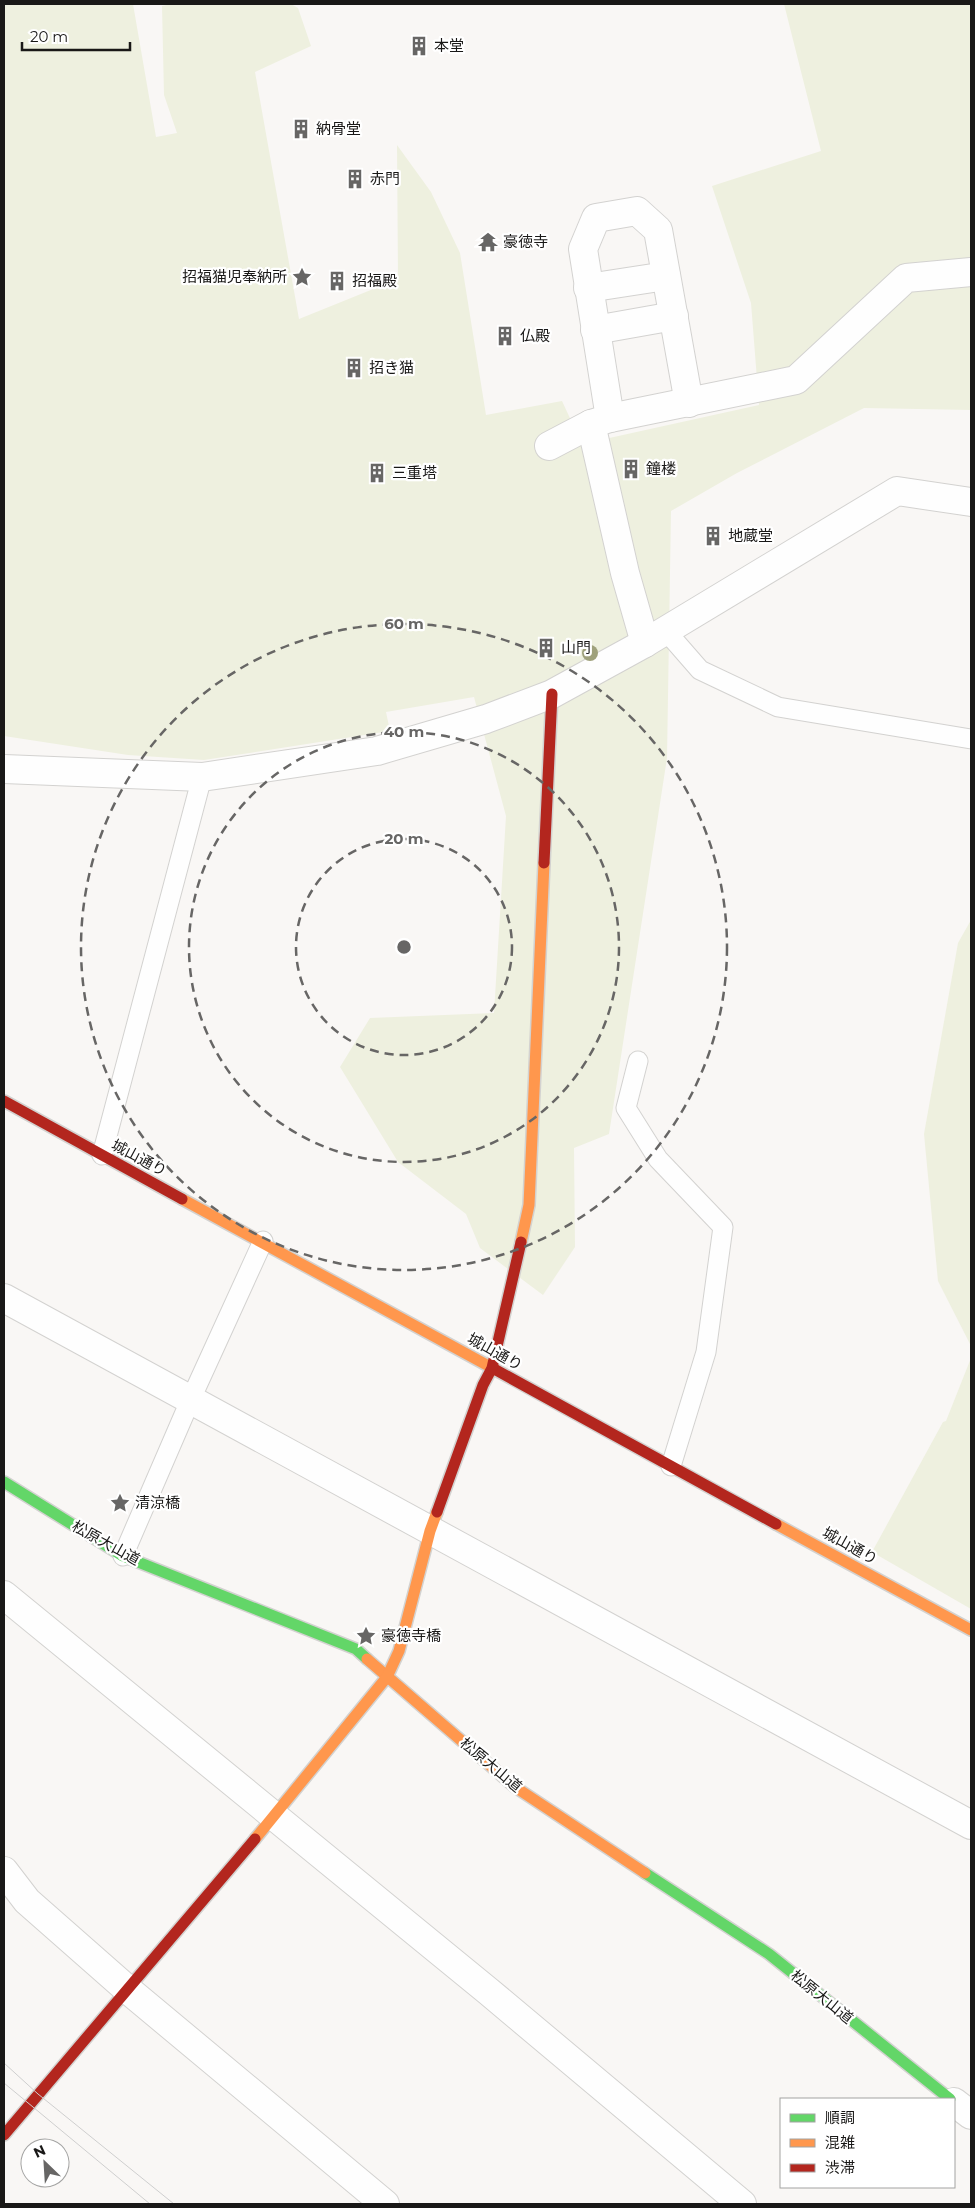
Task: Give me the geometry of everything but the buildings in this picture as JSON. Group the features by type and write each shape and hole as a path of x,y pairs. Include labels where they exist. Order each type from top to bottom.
{"street":[{"path":"655,637 626,574 601,421 595,330 582,249 596,218 637,211 658,230 689,403"},
{"path":"549,446 601,421 796,380 906,278 971,272"},
{"path":"588,288 666,276"},
{"path":"595,330 674,316"},
{"path":"4,769 202,777 377,751 486,719 552,694 655,637 897,491 971,502"},
{"path":"4,2135 274,1816 387,1678 400,1651 430,1531 483,1385 492,1368 529,1205 552,694"},
{"name":"城山通り","path":"4,1100 971,1630"},
{"path":"4,1298 971,1826"},
{"name":"松原大山道","path":"4,1482 123,1556 356,1648 387,1678 515,1787 768,1954 949,2098"},
{"path":"4,1595 488,1992 742,2204"},
{"path":"4,1872 28,1901 127,1989 385,2204"},
{"path":"955,2103 971,2115"}],"lane":[{"path":"655,637 700,670 778,707 971,739"},
{"path":"102,1154 202,777"},
{"path":"638,1061 626,1108 658,1159 722,1227 706,1352 671,1466"},
{"path":"123,1556 190,1401 263,1241"}],"green space":[{"name":"豪徳寺","path":"4,4 133,4 156,137 177,133 164,95 162,6 171,4 291,4 298,8 311,46 255,72 299,319 398,279 397,145 431,192 460,253 486,415 562,401 582,444 759,405 751,303 712,186 821,151 784,4 971,4 971,410 864,408 737,473 671,511 667,758 609,1134 574,1148 575,1247 543,1295 480,1248 466,1214 398,1162 340,1067 370,1018 494,1013 506,816 474,697 386,712 390,731 204,760 128,755 4,736"},
{"path":"971,920 971,1346 938,1281 924,1134 958,943"},
{"path":"971,1358 971,1609 872,1552 943,1422 946,1421"}],"tram line":[{"path":"4,2063 38,2094 174,2204"},
{"path":"4,2083 150,2204"}],"traffic: fast":[{"path":"4,1482 123,1556 356,1649 367,1659"},
{"path":"645,1873 769,1954 949,2098"}],"traffic: slow":[{"path":"521,1242 529,1205 544,863"},
{"path":"182,1199 496,1370"},
{"path":"255,1839 387,1677 399,1651 430,1531 437,1512"},
{"path":"776,1524 971,1630"},
{"path":"367,1659 515,1787 645,1873"}],"traffic: jam":[{"path":"544,863 552,694"},
{"path":"4,1101 182,1199"},
{"path":"437,1512 483,1385 492,1368 521,1242"},
{"path":"496,1370 776,1524"},
{"path":"4,2135 255,1839"}],"place":[{"name":"本堂","path":"419,46"},
{"name":"納骨堂","path":"301,129"},
{"name":"赤門","path":"355,179"},
{"name":"豪徳寺","path":"488,242"},
{"name":"招福猫児奉納所","path":"302,277"},
{"name":"招福殿","path":"337,281"},
{"name":"仏殿","path":"505,336"},
{"name":"招き猫","path":"354,368"},
{"name":"鐘楼","path":"631,469"},
{"name":"三重塔","path":"377,473"},
{"name":"地蔵堂","path":"713,536"},
{"name":"山門","path":"546,648"},
{"name":"清涼橋","path":"120,1503"},
{"name":"豪徳寺橋","path":"366,1636"}]}
